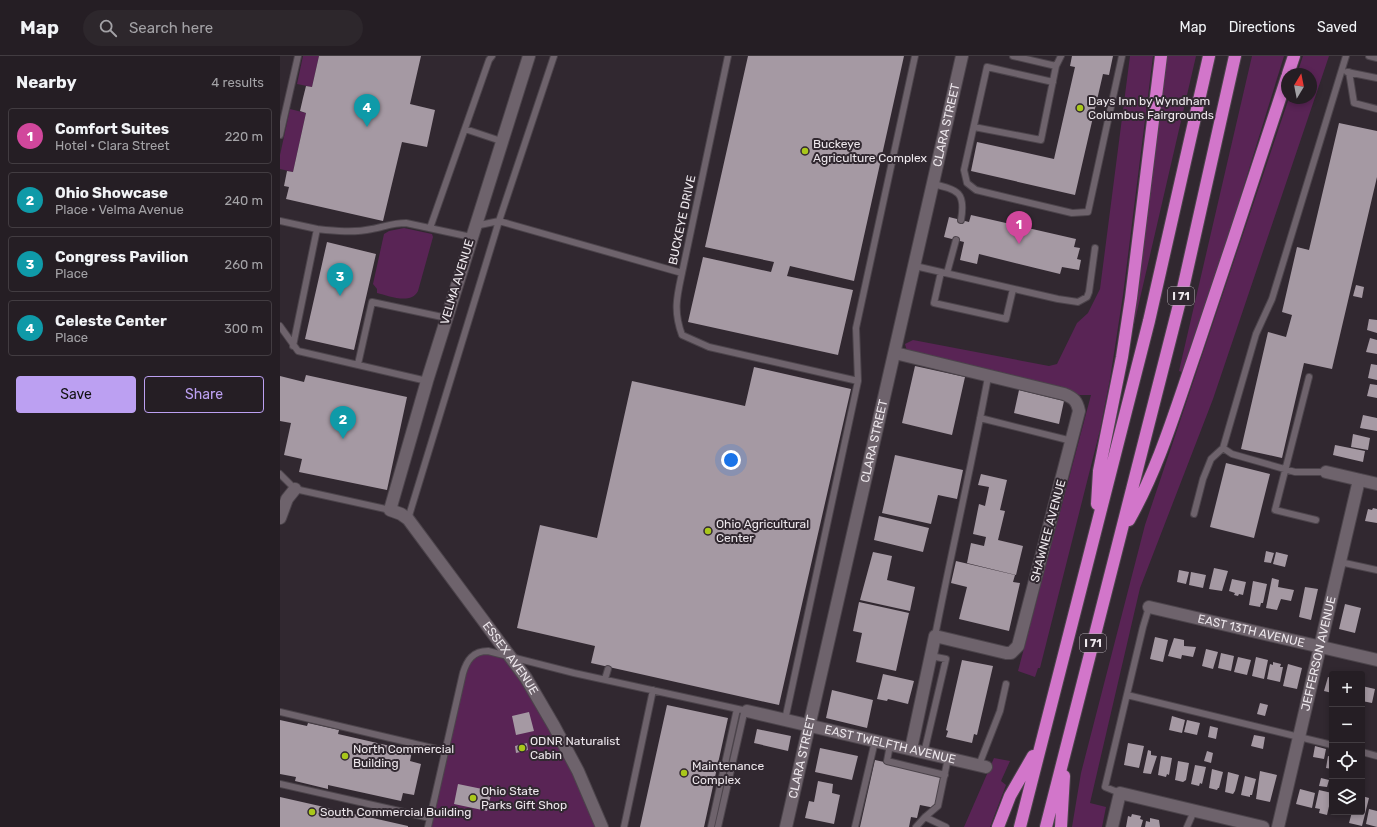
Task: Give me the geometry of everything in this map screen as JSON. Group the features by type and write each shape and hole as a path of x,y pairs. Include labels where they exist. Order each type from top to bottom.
{"highway":[{"path":"1096,530 1099,471 1122,357 1161,56"},
{"name":"I 71","path":"1020,827 1150,322 1209,56"},
{"name":"I 71","path":"1046,827 1182,293 1235,56"},
{"path":"1290,68 1294,56"},
{"path":"1121,535 1144,494 1163,446 1239,225 1281,94"},
{"path":"998,827 1010,796 1041,743"},
{"path":"1061,827 1065,750"}],"street":[{"name":"VELMA AVENUE","path":"390,510 427,381 501,141 529,56"},
{"name":"CLARA STREET","path":"786,827 962,56"},
{"name":"SHAWNEE AVENUE","path":"895,354 1072,397 1078,403 1079,411 1072,441 1018,646 1015,650 1006,653 935,636"},
{"path":"1326,472 1377,484"},
{"name":"JEFFERSON AVENUE","path":"1278,827 1359,480"},
{"path":"280,518 287,499 295,488"},
{"name":"ESSEX AVENUE","path":"390,510 401,514 408,519 526,678 578,771 602,827"},
{"name":"EAST 13TH AVENUE","path":"1149,607 1377,660"},
{"path":"911,749 935,636"},
{"name":"EAST TWELFTH AVENUE","path":"742,710 983,766"},
{"path":"1112,827 1120,793 1263,827"}],"lane":[{"path":"280,135 298,56"},
{"path":"430,228 489,60 492,56"},
{"path":"408,519 499,221 554,56"},
{"name":"BUCKEYE DRIVE","path":"473,231 499,221 682,272 728,56"},
{"path":"786,720 858,381 856,328 915,56"},
{"path":"1013,56 1056,66"},
{"path":"974,127 1041,140 1056,66 1061,56"},
{"path":"1053,82 987,67 964,170 967,183 976,190 1072,213 1088,212 1122,56"},
{"path":"1194,514 1203,479 1211,459 1223,448 1256,334 1272,299 1346,56"},
{"path":"1369,56 1377,58"},
{"path":"1342,70 1377,78"},
{"path":"1349,72 1354,102 1377,109"},
{"path":"465,130 501,141"},
{"path":"933,184 960,193 963,203 961,220"},
{"path":"280,221 318,228 356,231 372,229 395,223 406,223 430,228 473,231"},
{"path":"293,346 318,228"},
{"path":"956,240 934,303 1006,320 1013,289"},
{"path":"915,266 1072,302 1084,300 1089,292 1095,248"},
{"path":"682,272 676,303 676,321 682,335 709,347 858,381"},
{"path":"358,364 372,302 447,318"},
{"path":"280,326 298,351 427,381"},
{"path":"1309,376 1275,510 1316,520"},
{"path":"935,636 988,377"},
{"path":"980,418 1072,441"},
{"path":"1223,448 1232,454 1285,470 1295,472 1326,472"},
{"path":"280,474 295,488 390,510"},
{"path":"1340,562 1377,570"},
{"path":"1120,793 1105,787 1149,607"},
{"path":"428,827 462,673 470,657 481,651 508,655 742,710"},
{"path":"924,752 946,659 931,656"},
{"path":"605,679 608,669"},
{"path":"983,766 1000,711 1006,684"},
{"path":"624,827 653,690"},
{"path":"1127,695 1329,744"},
{"path":"711,827 742,710"},
{"path":"718,827 744,713 742,710"},
{"path":"280,712 446,751"},
{"path":"855,827 875,741"},
{"path":"890,745 887,761 945,774"},
{"path":"1365,753 1377,756"},
{"path":"916,827 938,806 948,758"},
{"path":"280,784 430,818"},
{"path":"1187,827 1194,811"},
{"path":"925,817 946,827"}],"shaded area":[{"path":"303,56 319,56 312,87 297,84"},
{"path":"1130,56 1153,56 1123,295 1110,379 1100,430 1040,668 1038,668 1035,677 1018,671 1091,395 1080,395 907,351 905,344 913,340 1049,366 1057,364 1077,323 1088,313 1100,289"},
{"path":"1167,56 1196,56 1132,333"},
{"path":"1252,56 1284,56 1232,224 1182,372 1179,371"},
{"path":"1303,56 1329,56 1317,91 1317,68 1299,68"},
{"path":"1287,104 1313,104 1213,399 1140,588 1090,803 1106,807 1102,827 1072,827 1081,773 1145,525"},
{"path":"290,109 306,113 293,172 280,169 280,155"},
{"path":"404,228 432,234 433,237 418,291 415,295 405,299 377,293 377,289 373,284 384,234 389,231"},
{"path":"476,653 498,653 517,666 602,827 428,827 463,673"},
{"path":"994,758 1010,761 1001,781 1006,785 990,827 964,827"}],"building":[{"path":"319,56 421,56 410,104 435,110 427,147 402,142 383,221 286,199 289,187 284,186 287,171 293,172 306,113 300,111 303,98 306,86 312,87"},
{"name":"Buckeye Agriculture Complex","path":"748,56 904,56 854,281 790,266 787,276 853,290 838,355 688,322 703,257 771,272 774,262 705,247"},
{"name":"Days Inn by Wyndham Columbus Fairgrounds","path":"1072,56 1113,56 1109,75 1103,74 1075,195 971,171 977,142 1054,159 1075,67 1070,66"},
{"path":"1339,123 1377,131 1377,177 1332,369 1304,363 1282,458 1241,449 1268,332 1286,337 1292,315 1282,312 1297,247 1309,250"},
{"path":"971,215 1076,239 1074,247 1080,248 1077,259 1081,260 1079,270 1062,267 1060,274 979,254 977,264 960,260 964,242 944,237 949,217 969,222"},
{"path":"327,242 376,254 354,350 305,339"},
{"path":"1356,285 1364,287 1362,298 1353,296"},
{"path":"1369,319 1377,320 1377,333 1367,330"},
{"path":"1370,338 1377,340 1377,354 1366,352"},
{"path":"1371,364 1377,365 1377,380 1368,378"},
{"path":"915,366 965,377 952,435 902,423"},
{"name":"Ohio Agricultural Center","path":"754,367 851,389 779,705 591,663 595,646 517,628 540,525 597,538 632,381 745,406"},
{"path":"306,375 407,397 387,490 299,472 302,459 284,455 291,423 280,421 280,376 304,382"},
{"path":"1370,384 1377,385 1377,398 1367,396"},
{"path":"1019,390 1064,401 1059,424 1014,413"},
{"path":"1363,415 1377,418 1377,431 1360,428"},
{"path":"1353,434 1370,438 1368,450 1351,447"},
{"path":"1335,445 1365,451 1363,462 1333,455"},
{"path":"895,455 963,470 957,499 938,495 931,524 882,513"},
{"path":"1226,463 1270,474 1254,538 1210,527"},
{"path":"981,474 1007,480 1000,510 1005,511 998,540 1023,546 1016,575 967,563 971,543 984,546 986,537 973,534 979,504 985,506 989,487 978,485"},
{"path":"1373,508 1377,509 1377,523 1365,521 1368,509 1372,510"},
{"path":"879,516 929,528 923,552 874,540"},
{"path":"1266,551 1274,553 1271,563 1264,562"},
{"path":"873,552 892,556 887,580 915,587 910,611 860,600"},
{"path":"1276,552 1288,555 1285,567 1273,564"},
{"path":"956,561 1015,575 1013,582 1020,583 1009,631 959,619 967,587 951,583"},
{"path":"1214,568 1228,571 1222,591 1209,589"},
{"path":"1179,570 1189,572 1186,584 1177,582"},
{"path":"1191,572 1206,575 1203,588 1189,585"},
{"path":"1272,578 1279,580 1278,587 1294,590 1291,601 1281,599 1277,610 1266,608"},
{"path":"1232,579 1246,582 1243,595 1234,595 1235,593 1229,591"},
{"path":"1253,581 1267,584 1263,603 1261,603 1260,607 1249,605"},
{"path":"1305,587 1318,589 1311,620 1299,617"},
{"path":"859,602 909,613 896,671 856,662 862,633 853,631"},
{"path":"1345,604 1361,608 1355,633 1339,629"},
{"path":"1155,637 1168,640 1163,662 1150,659"},
{"path":"1174,638 1184,640 1184,646 1196,647 1193,657 1182,655 1181,659 1168,656"},
{"path":"1206,649 1218,652 1213,669 1202,666"},
{"path":"1221,653 1234,656 1231,671 1218,668"},
{"path":"1238,657 1251,660 1247,675 1234,672"},
{"path":"1256,657 1268,660 1264,679 1252,676"},
{"path":"962,660 993,666 977,735 974,734 972,743 946,737 948,731 946,730"},
{"path":"1273,662 1281,664 1280,667 1283,667 1280,682 1267,679 1270,664 1273,665"},
{"path":"1288,664 1302,668 1297,689 1283,686"},
{"path":"883,674 914,681 908,704 888,699 887,701 877,699"},
{"path":"1328,677 1329,677 1329,692 1324,691"},
{"path":"1365,687 1375,689 1372,703 1365,702"},
{"path":"832,690 873,700 867,728 826,718"},
{"path":"1260,703 1268,705 1265,716 1257,714"},
{"name":"Maintenance Complex","path":"667,705 728,718 704,827 640,827"},
{"path":"529,712 534,731 516,735 512,716"},
{"path":"1172,716 1185,720 1182,733 1169,730"},
{"name":"North Commercial Building","path":"280,720 307,726 308,723 339,730 338,734 412,751 410,761 421,764 414,795 403,793 401,801 328,785 328,789 295,781 296,777 280,774"},
{"path":"1187,720 1200,723 1197,735 1184,732"},
{"path":"1210,726 1218,728 1216,739 1208,737"},
{"path":"757,729 791,736 788,751 754,743"},
{"path":"1254,735 1265,737 1263,749 1251,746"},
{"name":"ODNR Naturalist Cabin","path":"527,743 528,750 516,753 515,746"},
{"path":"1128,743 1144,746 1139,768 1124,765"},
{"path":"1315,746 1326,749 1324,759 1313,757"},
{"path":"820,748 858,756 852,780 815,772"},
{"path":"1148,750 1151,751 1151,755 1157,756 1151,774 1143,773"},
{"path":"1207,751 1213,753 1211,763 1204,761"},
{"path":"1161,756 1172,758 1169,775 1167,774 1166,777 1158,775"},
{"path":"1328,756 1329,768 1326,768"},
{"path":"875,760 943,775 935,808 920,805 917,818 911,817 909,827 860,827"},
{"path":"1178,761 1189,763 1186,780 1183,782 1175,780"},
{"path":"1195,765 1206,767 1202,784 1200,783 1199,786 1191,784"},
{"path":"1212,769 1223,772 1219,788 1217,790 1209,788"},
{"path":"1260,771 1277,775 1270,802 1256,799"},
{"path":"1228,772 1239,775 1233,794 1225,792"},
{"path":"1245,776 1256,779 1252,795 1250,795 1250,797 1241,795"},
{"path":"1321,778 1329,780 1327,787 1319,786"},
{"path":"818,781 833,784 832,793 840,795 834,824 805,818 809,801 814,802"},
{"name":"Ohio State Parks Gift Shop","path":"458,784 492,791 487,811 454,804"},
{"path":"1300,789 1315,793 1312,808 1296,804"},
{"path":"1319,790 1329,792 1329,806 1327,815 1319,813 1320,809 1315,808"},
{"name":"South Commercial Building","path":"280,797 408,826 408,827 280,827"},
{"path":"1365,797 1369,798 1365,814"},
{"path":"1369,809 1377,811 1377,827 1366,824"},
{"path":"1132,814 1141,816 1140,819 1143,820 1141,827 1126,827 1128,816 1131,817"},
{"path":"1351,815 1365,815 1362,826 1349,823"},
{"path":"1150,818 1159,820 1160,827 1145,827 1146,821 1150,822"}],"place":[{"name":"Days Inn by Wyndham Columbus Fairgrounds","path":"1080,108"},
{"name":"Celeste Center","path":"367,127"},
{"name":"Buckeye Agriculture Complex","path":"805,151"},
{"name":"Comfort Suites","path":"1019,244"},
{"name":"Congress Pavilion","path":"340,296"},
{"name":"Ohio Showcase","path":"343,439"},
{"name":"Ohio Agricultural Center","path":"708,531"},
{"name":"ODNR Naturalist Cabin","path":"522,748"},
{"name":"North Commercial Building","path":"345,756"},
{"name":"Maintenance Complex","path":"684,773"},
{"name":"Ohio State Parks Gift Shop","path":"473,798"},
{"name":"South Commercial Building","path":"312,812"}]}
